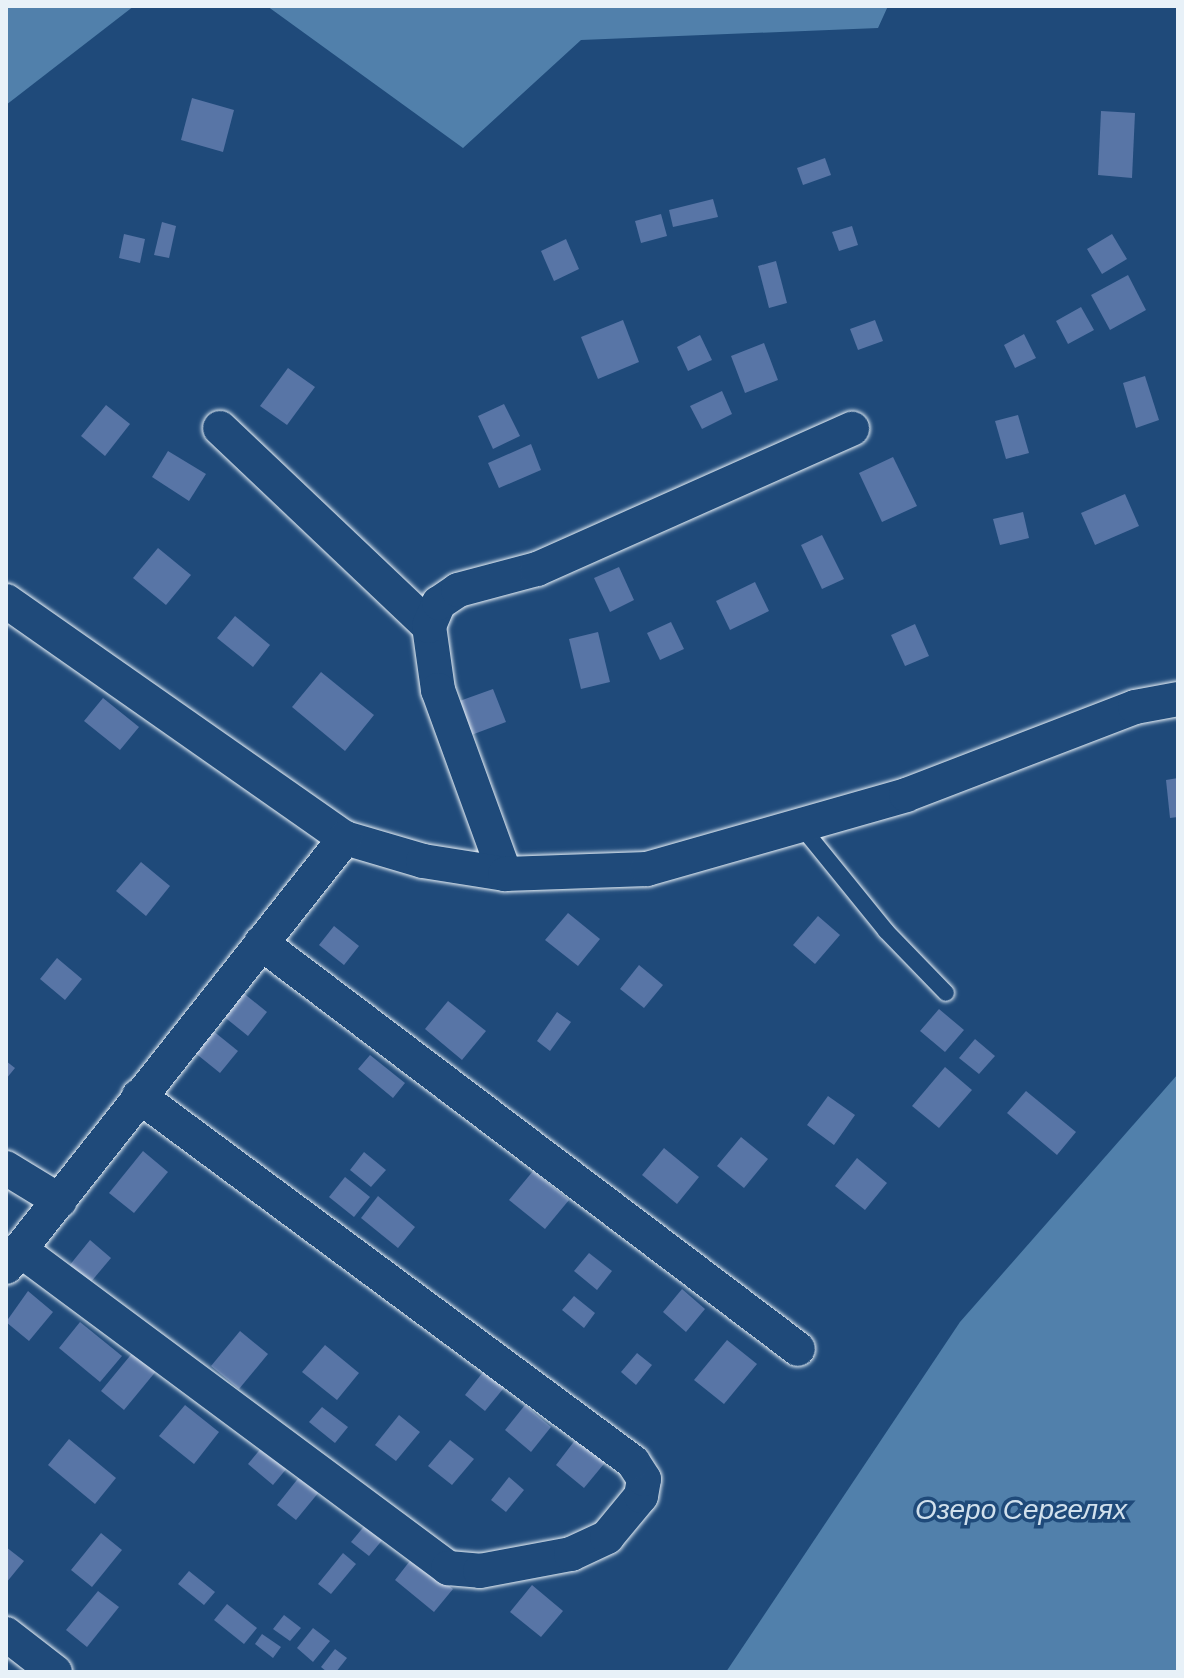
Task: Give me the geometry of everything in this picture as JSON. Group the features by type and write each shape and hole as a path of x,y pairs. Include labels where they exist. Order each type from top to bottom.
{"street":[{"path":"220,428 429,626"},
{"path":"505,874 438,690 429,626 439,603 458,590 537,569 852,429"},
{"path":"6,601 345,838 423,861 505,874 647,869 906,795 1135,707 1178,699"},
{"path":"139,1096 633,1462 644,1479 641,1496 607,1537 571,1554 480,1571 448,1568 12,1258 60,1201 139,1096 345,838"},
{"path":"261,943 798,1349"},
{"path":"6,1168 60,1201"},
{"path":"6,1634 55,1672"}],"lane":[{"path":"800,825 886,931 946,993"}],"water":[{"path":"6,6 134,6 6,105"},
{"path":"267,6 888,6 878,28 581,40 463,148"},
{"name":"Озеро Сергелях","path":"1178,1074 1178,1672 726,1672 960,1322"}],"building":[{"path":"192,98 234,110 223,152 181,140"},
{"path":"1101,111 1135,113 1132,178 1098,175"},
{"path":"825,158 831,175 803,185 797,168"},
{"path":"713,199 718,217 673,227 669,210"},
{"path":"661,214 667,236 641,243 635,221"},
{"path":"162,222 176,226 169,258 154,255"},
{"path":"852,226 858,245 839,251 832,232"},
{"path":"124,234 145,239 140,263 119,258"},
{"path":"1112,234 1127,259 1102,274 1087,249"},
{"path":"566,239 579,269 554,281 541,251"},
{"path":"776,261 787,303 769,308 758,266"},
{"path":"1128,275 1146,310 1110,330 1091,295"},
{"path":"1081,307 1094,330 1068,344 1056,321"},
{"path":"623,320 639,362 598,379 581,337"},
{"path":"875,320 883,341 858,350 850,329"},
{"path":"1024,334 1036,358 1015,368 1004,345"},
{"path":"700,335 712,360 688,371 677,347"},
{"path":"764,343 778,380 745,393 731,356"},
{"path":"288,368 315,387 287,425 260,406"},
{"path":"1145,376 1159,420 1136,428 1123,383"},
{"path":"722,391 732,414 702,429 690,406"},
{"path":"504,404 520,436 493,449 478,416"},
{"path":"106,405 130,424 105,456 81,436"},
{"path":"1018,415 1029,453 1006,459 995,421"},
{"path":"531,444 541,470 499,488 488,463"},
{"path":"168,451 206,474 189,501 152,477"},
{"path":"893,457 917,506 882,522 859,473"},
{"path":"1125,494 1139,526 1095,545 1081,513"},
{"path":"1023,512 1029,538 1000,545 993,519"},
{"path":"822,535 844,579 822,589 801,545"},
{"path":"158,548 191,575 166,605 133,578"},
{"path":"619,567 634,600 610,612 594,578"},
{"path":"755,582 769,611 730,630 716,601"},
{"path":"235,616 270,645 253,667 217,638"},
{"path":"671,622 684,649 660,660 647,633"},
{"path":"915,624 929,656 905,666 891,635"},
{"path":"598,632 610,682 581,689 569,639"},
{"path":"321,672 374,715 345,751 292,707"},
{"path":"493,689 506,722 466,737 454,703"},
{"path":"103,698 139,727 120,750 84,721"},
{"path":"1178,778 1178,817 1170,818 1166,780"},
{"path":"141,862 170,886 146,916 116,891"},
{"path":"568,913 600,939 578,966 545,940"},
{"path":"818,916 840,935 815,964 793,945"},
{"path":"334,926 359,946 344,965 319,945"},
{"path":"57,958 82,979 65,1000 40,979"},
{"path":"639,965 663,985 644,1008 620,989"},
{"path":"236,987 267,1012 248,1036 217,1011"},
{"path":"448,1001 486,1031 462,1060 425,1029"},
{"path":"939,1009 964,1030 945,1052 920,1031"},
{"path":"557,1012 571,1022 550,1051 537,1041"},
{"path":"207,1026 238,1051 220,1073 189,1048"},
{"path":"975,1039 995,1056 979,1074 959,1058"},
{"path":"370,1055 405,1083 393,1098 358,1069"},
{"path":"6,1061 15,1068 6,1079"},
{"path":"945,1067 972,1090 939,1128 912,1106"},
{"path":"1026,1091 1076,1132 1057,1155 1007,1113"},
{"path":"828,1096 855,1115 834,1145 807,1125"},
{"path":"741,1137 768,1159 744,1188 717,1166"},
{"path":"664,1148 699,1177 677,1204 642,1175"},
{"path":"143,1151 168,1172 134,1213 109,1193"},
{"path":"364,1152 386,1170 371,1187 350,1170"},
{"path":"857,1158 887,1183 865,1210 835,1186"},
{"path":"533,1171 569,1200 545,1229 509,1200"},
{"path":"345,1177 370,1197 354,1217 329,1197"},
{"path":"378,1196 415,1227 398,1248 361,1218"},
{"path":"90,1240 111,1258 90,1283 69,1266"},
{"path":"589,1253 612,1271 597,1290 574,1271"},
{"path":"682,1289 705,1309 686,1332 663,1312"},
{"path":"28,1291 53,1312 29,1341 6,1322"},
{"path":"574,1296 595,1313 584,1328 562,1310"},
{"path":"80,1322 122,1356 100,1382 59,1348"},
{"path":"240,1331 268,1354 239,1389 211,1366"},
{"path":"727,1340 757,1364 724,1404 694,1380"},
{"path":"325,1345 359,1373 337,1400 302,1372"},
{"path":"134,1351 157,1370 124,1410 101,1391"},
{"path":"637,1353 652,1365 636,1385 621,1372"},
{"path":"487,1367 507,1384 485,1411 465,1395"},
{"path":"185,1405 219,1432 194,1464 159,1436"},
{"path":"525,1405 551,1427 531,1452 505,1430"},
{"path":"322,1407 348,1427 335,1443 309,1422"},
{"path":"399,1415 420,1432 396,1461 375,1445"},
{"path":"579,1435 608,1459 584,1488 556,1465"},
{"path":"69,1439 116,1478 95,1504 48,1465"},
{"path":"450,1440 474,1459 452,1485 428,1466"},
{"path":"267,1441 292,1462 273,1485 248,1464"},
{"path":"300,1476 319,1492 296,1520 277,1505"},
{"path":"509,1477 524,1490 506,1512 491,1500"},
{"path":"371,1518 389,1532 369,1556 351,1542"},
{"path":"101,1533 122,1550 92,1587 71,1570"},
{"path":"6,1547 24,1561 6,1583"},
{"path":"343,1553 356,1564 331,1594 318,1584"},
{"path":"413,1557 453,1589 434,1612 395,1580"},
{"path":"189,1571 215,1592 204,1605 178,1584"},
{"path":"532,1585 563,1611 541,1637 510,1612"},
{"path":"98,1591 119,1607 87,1647 66,1630"},
{"path":"227,1604 257,1628 244,1644 214,1620"},
{"path":"284,1615 301,1628 290,1641 273,1629"},
{"path":"313,1628 330,1641 313,1662 297,1648"},
{"path":"262,1634 281,1647 273,1658 255,1644"},
{"path":"335,1649 347,1658 336,1672 327,1672 321,1667"}]}
